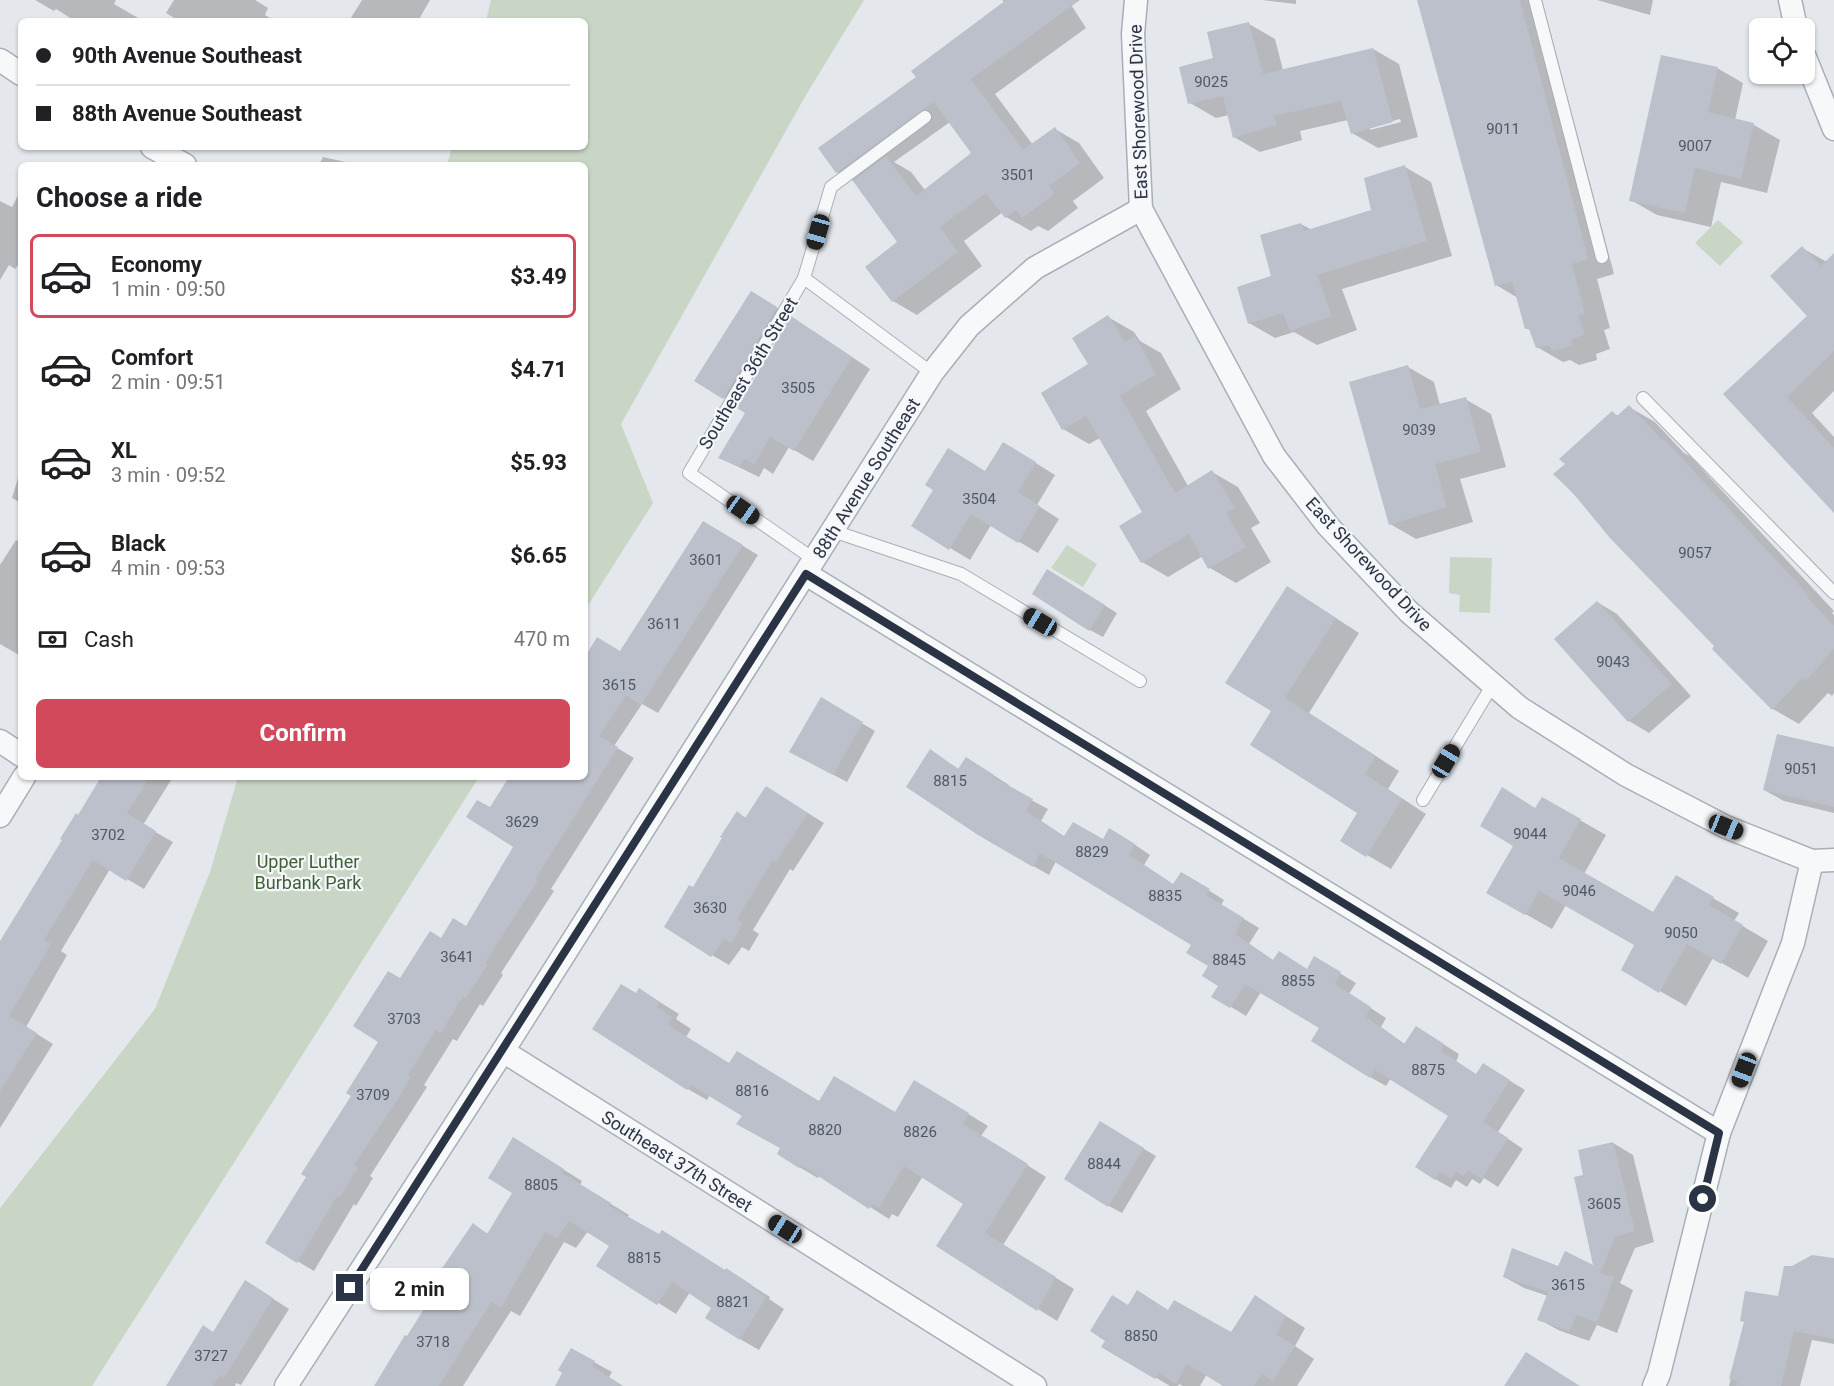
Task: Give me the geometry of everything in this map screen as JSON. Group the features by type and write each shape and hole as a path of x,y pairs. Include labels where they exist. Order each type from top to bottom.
{"street":[{"name":"East Shorewood Drive","path":"1136,0 1133,34 1141,209 1274,456 1328,526 1409,612 1520,708 1626,775 1726,827 1823,861"},
{"path":"1790,0 1794,18"},
{"path":"0,60 18,72"},
{"path":"1815,82 1834,129"},
{"path":"158,150 180,162"},
{"name":"88th Avenue Southeast","path":"286,1386 502,1051 932,373 969,326 1035,268 1141,209"},
{"name":"Southeast 36th Street","path":"810,567 1719,1133"},
{"path":"0,741 18,753"},
{"path":"0,816 22,780"},
{"path":"1654,1386 1659,1374 1719,1133 1823,861"},
{"name":"Southeast 37th Street","path":"502,1051 1035,1386"}],"lane":[{"path":"1535,0 1602,257"},
{"path":"804,278 831,187 925,117"},
{"name":"Southeast 36th Street","path":"810,567 689,473 804,278 932,373"},
{"path":"1643,398 1834,593"},
{"path":"833,531 961,574 1140,681"},
{"path":"1423,800 1493,684"}],"green space":[{"path":"491,0 864,0 806,95 621,424 653,503 588,605 588,162 448,162 451,150 588,150 588,18 487,18"},
{"path":"1718,220 1743,242 1720,266 1695,243"},
{"path":"1067,545 1097,564 1083,587 1051,568"},
{"path":"1450,557 1492,558 1490,613 1459,612 1460,595 1449,593"},
{"name":"Upper Luther Burbank Park","path":"237,780 477,780 92,1386 0,1386 0,1208 155,1009 210,872"}],"building":[{"path":"1006,0 1080,0 971,79 1023,150 1055,127 1080,163 1049,186 1055,194 1022,218 1016,210 1005,218 986,193 940,227 958,252 892,302 865,267 897,242 853,181 886,156 916,196 971,153 934,102 836,173 818,148 916,77 911,71"},
{"path":"1417,0 1520,0 1588,259 1572,264 1585,314 1578,315 1585,334 1571,340 1572,346 1552,351 1549,345 1536,348 1529,329 1525,329 1512,282 1495,286"},
{"path":"1249,22 1263,74 1373,48 1393,122 1351,134 1341,101 1274,116 1277,125 1233,138 1223,96 1188,104 1179,67 1213,58 1207,32"},
{"path":"1661,55 1718,67 1708,112 1754,123 1741,179 1695,168 1685,213 1629,201"},
{"path":"1405,165 1427,241 1317,275 1332,316 1290,331 1283,313 1248,324 1237,287 1271,276 1260,235 1301,223 1304,231 1371,210 1364,178"},
{"path":"1802,246 1821,266 1834,253 1834,351 1787,397 1834,448 1834,513 1723,394 1807,316 1770,276"},
{"path":"751,291 777,307 723,399 694,381"},
{"path":"1108,315 1125,342 1135,336 1156,374 1120,396 1175,493 1212,470 1235,508 1226,513 1246,547 1208,569 1189,534 1141,563 1119,526 1142,512 1086,416 1062,430 1041,393 1088,364 1072,338"},
{"path":"791,316 852,357 794,451 770,437 754,465 745,459 739,467 718,458 745,413 737,408"},
{"path":"1408,365 1420,409 1466,397 1481,452 1435,464 1447,507 1389,525 1349,382"},
{"path":"1629,405 1662,440 1664,439 1834,626 1834,649 1805,682 1802,678 1772,710 1712,649 1714,646 1610,538 1573,493 1553,474 1565,464 1559,459 1612,411 1617,416"},
{"path":"1003,442 1036,462 1018,492 1040,506 1018,543 971,514 949,550 911,526 933,490 925,485 948,448 985,471"},
{"path":"703,521 743,545 641,705 626,695 599,736 618,747 485,963 488,964 466,998 463,996 441,1033 436,1030 408,1075 411,1077 400,1096 354,1165 358,1168 339,1198 337,1196 297,1263 265,1243 306,1177 301,1174 351,1096 346,1093 378,1042 353,1026 388,971 400,978 430,931 441,938 453,918 466,926 513,847 466,817 477,800 490,807 507,780 588,780 588,652 597,637 620,651"},
{"path":"1047,569 1105,605 1089,631 1032,594"},
{"path":"1287,586 1336,618 1285,698 1376,756 1365,774 1402,799 1366,857 1340,841 1357,813 1250,745 1271,711 1225,683"},
{"path":"1597,601 1672,684 1628,722 1554,639"},
{"path":"821,697 863,722 833,775 789,752"},
{"path":"1777,734 1834,747 1834,807 1763,790"},
{"path":"930,749 958,769 966,757 994,775 993,777 1033,799 1026,811 1064,836 1073,822 1103,839 1109,828 1135,844 1129,855 1173,884 1181,872 1210,889 1206,895 1244,918 1235,934 1273,960 1279,951 1307,969 1314,956 1341,972 1335,984 1371,1007 1366,1017 1404,1044 1416,1026 1444,1044 1441,1051 1476,1074 1483,1063 1510,1080 1483,1122 1508,1138 1482,1179 1468,1170 1464,1176 1456,1171 1451,1179 1440,1172 1435,1180 1415,1167 1448,1116 1375,1070 1370,1078 1311,1041 1319,1028 1245,984 1230,1008 1211,997 1218,986 1202,976 1208,966 1186,953 1191,945 1040,853 1033,867 978,835 906,787"},
{"path":"99,780 148,780 127,813 156,831 126,881 93,860 44,940 51,944 9,1016 37,1033 0,1091 0,941 76,813 78,815"},
{"path":"766,786 808,813 776,862 773,860 737,919 743,923 732,943 724,939 711,957 664,927 689,885 693,887 737,811 745,818"},
{"path":"1502,787 1535,808 1542,797 1581,819 1559,858 1653,912 1676,875 1714,897 1709,905 1743,925 1721,964 1687,944 1659,993 1621,970 1634,945 1539,891 1525,915 1486,893 1513,846 1480,826"},
{"path":"621,984 636,993 639,988 660,1002 657,1007 672,1017 668,1025 729,1063 737,1051 819,1101 834,1076 895,1112 914,1080 969,1113 963,1124 1028,1164 985,1233 1056,1277 1037,1311 936,1246 963,1204 904,1166 879,1208 872,1204 869,1209 801,1165 799,1168 777,1154 780,1148 736,1124 742,1116 691,1085 687,1090 592,1029"},
{"path":"1100,1121 1144,1148 1108,1207 1064,1179"},
{"path":"513,1137 564,1169 562,1173 611,1203 609,1206 659,1234 662,1230 725,1270 726,1268 766,1297 740,1340 705,1318 711,1308 672,1282 657,1305 596,1266 609,1246 569,1221 557,1239 545,1232 501,1307 491,1302 439,1386 374,1386 444,1277 438,1274 473,1223 487,1234 512,1193 488,1178"},
{"path":"1613,1142 1635,1231 1615,1237 1600,1273 1614,1277 1597,1323 1577,1315 1569,1331 1537,1320 1548,1292 1503,1277 1512,1248 1558,1266 1565,1251 1593,1265 1574,1177 1583,1175 1578,1150"},
{"path":"1812,1255 1834,1258 1834,1339 1794,1331 1781,1386 1736,1386 1737,1381 1729,1379 1744,1322 1740,1321 1745,1291 1778,1296 1784,1266 1792,1266"},
{"path":"245,1280 273,1298 224,1378 220,1375 213,1386 166,1386 203,1325 213,1332"},
{"path":"1137,1290 1168,1310 1174,1300 1231,1332 1255,1295 1286,1316 1276,1334 1295,1346 1273,1381 1262,1374 1254,1386 1223,1386 1187,1364 1176,1384 1159,1373 1155,1379 1101,1347 1105,1341 1090,1331 1112,1295 1128,1305"},
{"path":"571,1348 595,1361 592,1366 622,1386 555,1386 562,1373 558,1370"},
{"path":"1526,1352 1580,1386 1504,1386"}],"route":[{"path":"350,1288 806,574 1719,1133 1703,1199"}]}
